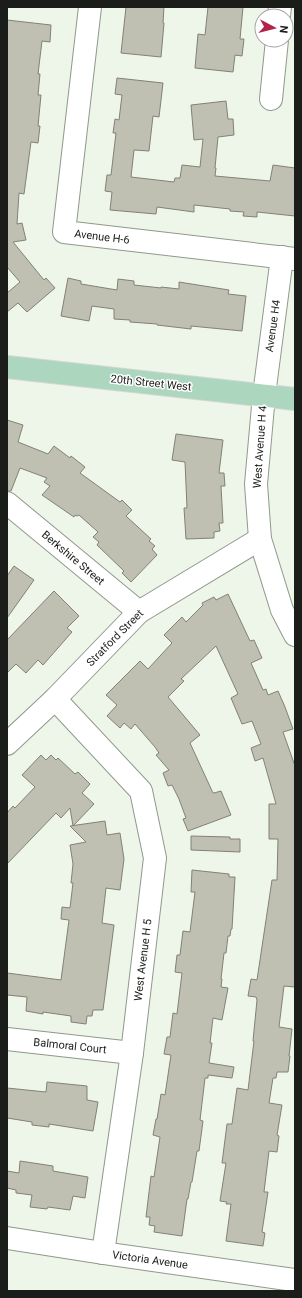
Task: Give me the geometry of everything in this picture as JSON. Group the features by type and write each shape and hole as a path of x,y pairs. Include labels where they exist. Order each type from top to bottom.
{"main road":[{"name":"20th Street West","path":"7,367 295,399"}],"street":[{"name":"Avenue H-6","path":"90,7 64,232 288,258"},
{"path":"271,99 276,48"},
{"name":"Avenue H4","path":"264,395 288,258"},
{"name":"West Avenue H 4","path":"264,395 256,484 260,539 282,610 295,635"},
{"name":"Berkshire Street","path":"7,503 139,612"},
{"name":"Stratford Street","path":"7,744 55,699 139,612 260,539"},
{"name":"West Avenue H 5","path":"55,699 141,791 154,858 132,1053 102,1254"},
{"name":"Balmoral Court","path":"7,1039 132,1053"},
{"name":"Victoria Avenue","path":"7,1238 102,1254 294,1280"}],"building":[{"path":"126,7 164,7 161,57 121,53"},
{"path":"208,7 243,7 240,39 244,39 242,56 235,55 233,72 195,68 198,34 205,35"},
{"path":"7,20 51,25 50,42 42,41 38,74 40,74 38,95 41,95 38,143 31,142 24,194 19,193 17,224 22,223 26,240 13,242 44,280 46,278 55,288 27,312 18,303 7,312 7,293 20,282 7,267"},
{"path":"117,78 163,83 159,117 153,116 149,151 134,150 131,177 174,182 175,178 180,178 182,165 200,167 203,139 194,140 191,105 226,101 228,119 233,119 234,135 218,137 215,176 270,181 273,165 295,168 295,216 257,212 257,217 243,216 244,212 194,205 194,212 157,207 156,214 110,210 112,192 105,191 107,175 111,175 116,133 113,133 115,119 119,120 122,95 115,94"},
{"path":"68,278 81,281 81,284 117,290 118,279 134,281 134,285 161,288 179,289 179,282 229,290 228,294 246,296 242,331 191,326 191,329 130,322 130,320 114,319 114,309 92,306 89,321 61,316"},
{"path":"7,420 23,425 18,442 48,454 54,446 70,458 71,456 85,467 80,473 120,502 122,500 132,510 126,516 151,539 149,541 155,546 152,549 157,555 131,582 122,573 124,571 97,545 99,542 93,537 98,532 79,515 75,515 74,517 42,495 50,486 44,482 47,478 20,468 11,491 7,491"},
{"path":"176,434 223,440 219,473 224,473 225,486 221,486 223,523 219,523 220,531 214,532 214,538 186,539 184,508 187,508 185,462 172,460"},
{"path":"14,566 34,580 7,618 7,576"},
{"path":"54,591 79,616 67,628 72,632 43,665 38,660 26,673 16,664 7,673 7,640"},
{"path":"228,594 250,641 254,640 262,658 251,663 263,690 266,689 268,695 278,691 285,707 293,729 283,732 295,766 295,987 284,986 279,1027 292,1029 288,1072 277,1072 276,1078 273,1078 269,1103 282,1105 277,1135 279,1136 277,1152 269,1151 264,1192 268,1192 262,1232 265,1233 263,1246 226,1241 231,1204 226,1204 227,1202 220,1201 226,1163 222,1163 227,1124 232,1124 237,1088 248,1090 257,1000 256,997 248,996 251,979 257,980 272,880 277,880 278,839 269,839 269,804 276,804 263,758 255,761 251,748 261,744 252,721 242,724 231,698 238,694 216,646 181,679 184,681 168,697 200,735 190,743 213,793 221,791 231,815 188,831 183,819 186,818 179,799 172,785 168,786 163,773 169,770 156,755 159,753 155,747 135,724 131,729 124,723 120,728 107,716 117,705 106,695 140,661 148,669 172,643 164,635 182,617 186,622 203,605 202,603 214,597 216,600"},
{"path":"41,755 46,760 51,755 56,760 58,758 75,774 78,772 90,784 82,793 94,804 73,826 70,808 61,818 56,813 7,864 7,813 13,806 15,808 35,787 22,775"},
{"path":"105,821 107,835 120,833 124,859 120,890 106,888 102,923 114,925 103,1010 93,1010 92,1016 87,1016 86,1024 71,1022 71,1016 26,1011 27,997 7,995 7,973 61,980 69,920 61,919 62,907 70,908 73,883 71,883 73,864 70,845 86,842 70,826"},
{"path":"191,836 230,837 230,839 240,839 240,852 191,850"},
{"path":"192,870 229,874 229,877 235,877 232,929 230,936 228,936 226,953 224,953 221,979 221,987 228,988 222,1020 213,1018 210,1043 212,1043 209,1063 234,1067 232,1078 208,1075 208,1078 205,1078 200,1120 203,1121 199,1151 197,1151 192,1182 187,1199 182,1236 154,1232 155,1226 149,1225 150,1217 146,1217 151,1176 154,1177 160,1137 153,1135 161,1094 165,1095 171,1055 164,1054 167,1037 170,1037 173,1013 177,1014 182,973 175,972 177,955 180,955 183,931 190,932 195,892 191,892"},
{"path":"47,1082 87,1086 87,1100 98,1102 93,1131 49,1124 49,1127 32,1125 32,1122 7,1118 7,1088 46,1092"},
{"path":"20,1161 53,1166 53,1171 88,1177 85,1198 73,1196 70,1210 48,1207 47,1209 30,1207 32,1195 16,1193 16,1190 7,1188 7,1171 19,1173"}]}
